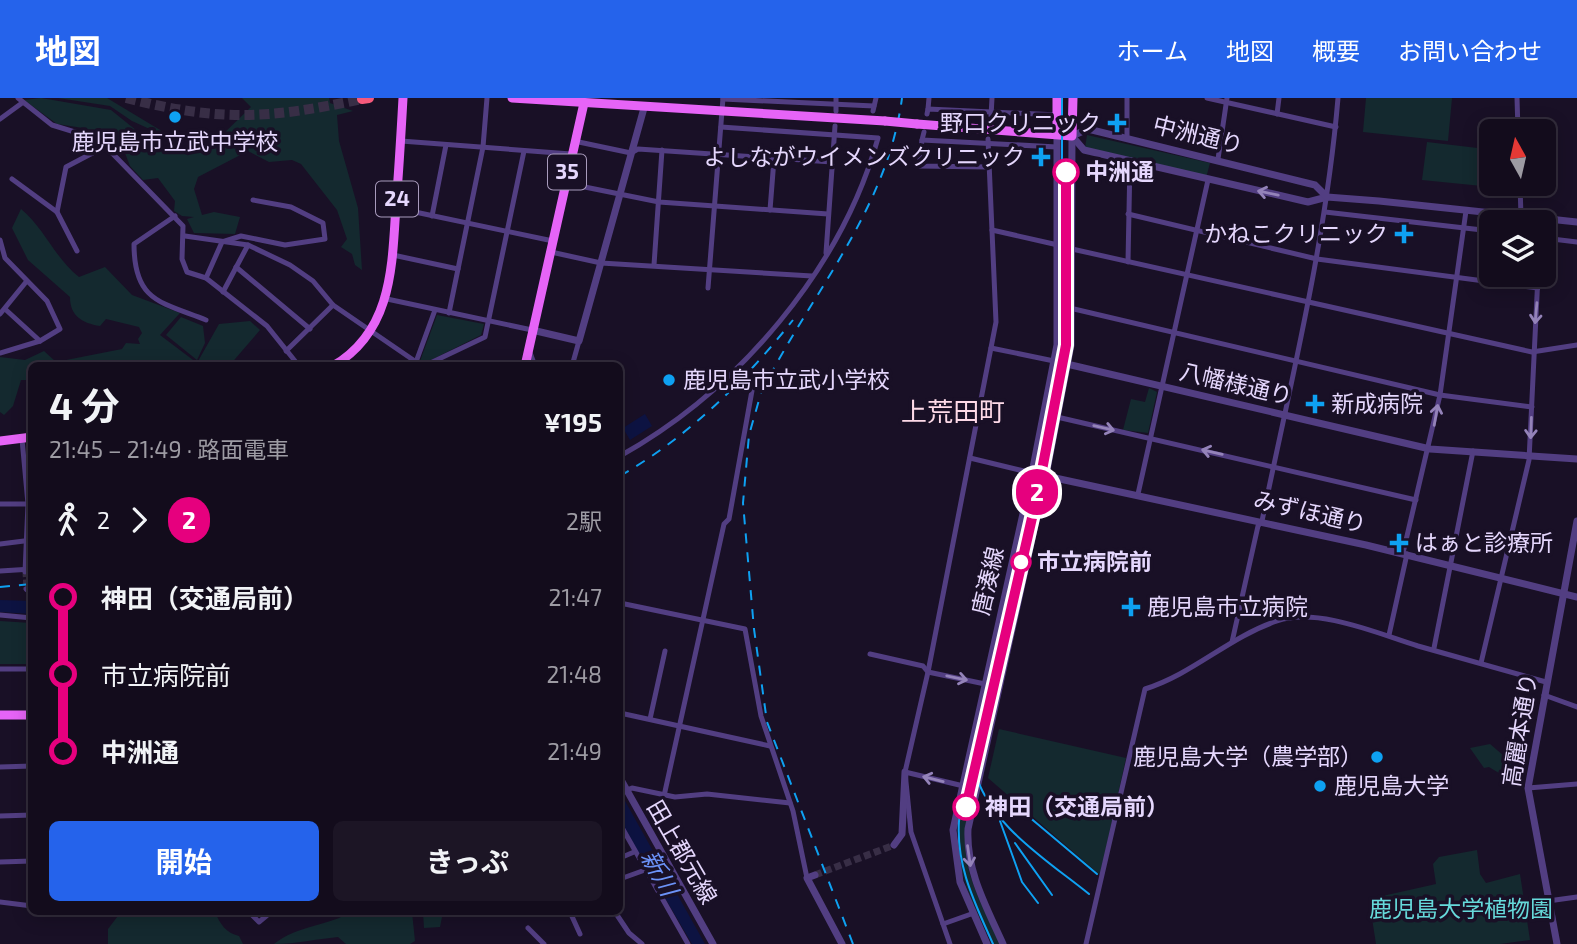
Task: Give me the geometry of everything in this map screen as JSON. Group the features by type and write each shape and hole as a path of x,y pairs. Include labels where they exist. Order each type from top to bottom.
{"main road":[{"name":"24","path":"338,362 359,345 371,330 387,299 393,255 403,98"},
{"path":"512,98 645,103 722,113 885,121 1072,136 1073,98"},
{"path":"1057,134 1058,98"},
{"name":"35","path":"527,362 584,100"},
{"path":"0,441 27,438"},
{"path":"0,715 28,715"}],"street":[{"path":"449,313 483,147 487,98"},
{"path":"708,288 723,98 874,108 876,98"},
{"path":"929,98 927,112 1058,115"},
{"path":"991,115 992,98"},
{"path":"1127,98 1127,138"},
{"path":"1207,98 1226,100 1336,127"},
{"path":"1277,114 1279,98"},
{"path":"1232,642 1258,526 1262,521 1317,259 1338,98"},
{"path":"1517,98 1518,119"},
{"path":"0,119 20,100 52,125 91,137 104,147 183,226 183,265 187,272 206,278 267,326 296,362"},
{"path":"1218,159 1226,100"},
{"path":"573,362 645,103"},
{"path":"826,253 835,126"},
{"path":"623,454 671,425 740,364 812,276 864,182 878,138 721,127"},
{"path":"873,128 873,137"},
{"name":"中洲通り","path":"1327,197 1315,185 1218,159 1088,129 1072,136 1084,150 1308,202 1327,197 1479,212"},
{"path":"923,132 919,166 988,167"},
{"name":"唐湊線","path":"987,944 960,882 953,845 962,786 1054,361 1059,318 1057,134"},
{"name":"唐湊線","path":"1003,944 974,878 968,858 968,829 1068,364 1074,309 1072,136"},
{"path":"922,140 987,141 1057,147"},
{"path":"401,141 571,154"},
{"path":"574,141 631,153 638,149 662,150 831,162"},
{"path":"894,845 902,834 905,772 928,672 996,322 987,141"},
{"path":"432,216 446,145"},
{"path":"57,212 66,167 104,147"},
{"path":"654,265 662,150"},
{"path":"425,362 485,337 523,151"},
{"path":"770,210 774,159"},
{"path":"1128,262 1130,161"},
{"path":"12,179 57,212 77,251"},
{"path":"1138,494 1208,180"},
{"path":"565,183 659,202 828,214"},
{"path":"206,278 222,242 240,236 285,245 325,239 323,223 290,206 253,200"},
{"path":"396,208 506,232 601,263 812,276"},
{"path":"1389,635 1440,395 1466,211"},
{"path":"1325,212 1479,230"},
{"path":"1128,214 1317,259 1538,288 1532,352 1530,456 1481,663"},
{"path":"175,216 134,244 138,282 144,292 206,320"},
{"name":"中洲通り","path":"1556,221 1577,222"},
{"path":"992,230 1058,245"},
{"path":"185,236 248,245 289,265 313,281 333,305 417,362"},
{"path":"1556,239 1577,242"},
{"path":"0,240 5,258 47,301 60,328 40,341 0,353"},
{"path":"223,292 248,245"},
{"path":"1072,249 1449,336 1532,352 1577,345"},
{"path":"393,255 458,269"},
{"path":"0,264 5,258"},
{"path":"236,267 310,329"},
{"path":"26,282 3,312 40,341"},
{"path":"387,299 579,341"},
{"path":"286,351 333,305"},
{"path":"1074,309 1440,395 1532,407"},
{"path":"421,362 435,310"},
{"path":"991,348 1054,361"},
{"path":"529,349 534,362"},
{"name":"八幡様通り","path":"1054,361 1430,449 1577,459"},
{"path":"664,796 724,524 729,519 753,385"},
{"path":"1057,417 1416,500"},
{"path":"27,438 28,456"},
{"path":"1434,648 1473,452"},
{"path":"970,458 1032,472"},
{"name":"みずほ通り","path":"1032,472 1262,521 1577,597"},
{"path":"0,504 28,504"},
{"name":"高麗本通り","path":"1557,944 1528,788 1577,525"},
{"path":"0,544 28,540"},
{"path":"0,571 27,570"},
{"path":"623,604 745,629 761,716 811,877 842,944"},
{"path":"0,615 28,618"},
{"path":"1086,944 1145,689 1190,671 1232,642 1280,620 1322,619 1389,635 1546,682"},
{"path":"650,719 665,651"},
{"path":"870,654 923,666 928,672 985,684"},
{"path":"0,669 28,669"},
{"path":"1544,695 1577,707"},
{"path":"623,714 771,746"},
{"path":"0,767 28,766"},
{"path":"905,772 976,789"},
{"path":"905,772 911,832 950,944"},
{"path":"1528,788 1577,784"},
{"path":"623,792 632,788 664,796 707,794 790,803"},
{"name":"田上郡元線","path":"623,794 713,944"},
{"path":"0,816 28,815"},
{"path":"623,830 688,944"},
{"path":"623,857 635,852"},
{"path":"0,862 28,861"},
{"path":"623,878 645,870"},
{"path":"1548,901 1577,897"},
{"path":"0,902 28,905"},
{"path":"943,924 974,913"},
{"path":"252,915 259,922 267,915"},
{"path":"571,915 580,934"},
{"path":"617,915 629,933 642,944"},
{"path":"528,928 544,944"}],"green space":[{"path":"41,98 111,110 142,135 165,147 183,152 198,151 218,139 251,107 242,98 329,98 330,103 353,111 337,115 339,141 358,208 362,270 355,265 352,254 341,247 347,239 337,210 301,164 292,160 269,162 248,151 198,177 194,189 202,215 214,212 240,217 235,234 194,233 187,219 194,217 182,216 174,211 175,201 158,178 143,180 130,166 125,153 104,138 83,128 57,124 24,100"},
{"path":"58,98 107,98 185,145 132,121 110,106"},
{"path":"1366,98 1452,98 1448,141 1363,132"},
{"path":"1087,135 1210,163 1206,178 1085,148"},
{"path":"1427,142 1479,148 1479,186 1422,180"},
{"path":"1062,205 1069,205 1068,348 1061,347"},
{"path":"21,209 79,277 105,267 132,295 180,313 160,335 196,362 56,362 122,349 126,343 140,344 138,339 142,333 139,327 106,319 100,326 78,318 72,309 70,297 28,260 12,228"},
{"path":"437,315 484,324 481,335 427,362 420,361"},
{"path":"181,317 203,326 205,343 197,360 166,335"},
{"path":"250,321 260,330 232,362 198,362 219,324"},
{"path":"44,351 56,362 28,362 28,380 21,380 13,406 4,415 0,412 0,357 25,360"},
{"path":"1055,377 1062,379 1046,457 1039,455"},
{"path":"1149,388 1157,392 1148,433 1123,430 1131,399 1145,402"},
{"path":"1032,490 1039,491 1023,565 1016,563"},
{"path":"1014,570 1021,571 998,675 991,674"},
{"path":"0,621 28,623 28,664 0,664"},
{"path":"999,729 1126,758 1100,875 988,778"},
{"path":"1490,744 1504,756 1515,756 1510,773 1504,776 1489,767 1484,768 1470,748"},
{"path":"963,797 970,798 965,840 970,874 1000,944 992,944 963,874 958,840"},
{"name":"鹿児島大学植物園","path":"1477,850 1480,874 1486,883 1520,874 1530,940 1500,944 1376,944 1369,899 1436,884 1433,864 1439,857"},
{"path":"119,915 216,915 224,927 239,936 243,944 108,944 108,929"},
{"path":"412,915 415,941 410,944 346,944 338,937 274,944 293,933 342,916"},
{"path":"423,915 442,915 440,927 424,928"}],"water":[{"path":"645,414 652,426 630,440 623,428"},
{"path":"0,600 28,601 28,614 0,612"},
{"name":"新川","path":"623,797 705,944 692,944 623,824"}],"tunnel":[{"path":"126,98 190,111 244,115 299,111 362,99"},
{"path":"25,572 26,589"},
{"path":"815,875 894,845"}],"tram line":[{"path":"993,944 964,869 959,821 1033,495 1062,345 1062,98"},
{"name":"2","path":"966,807 1037,496 1066,345 1066,172"},
{"path":"974,768 981,788 1005,824 1089,894"},
{"path":"1022,811 1097,874"},
{"path":"1000,821 1022,882 1038,903"},
{"path":"1015,843 1052,895"}],"railway":[{"path":"853,944 767,722 754,629 743,503 749,435 761,393 864,215 881,178 894,139 902,98"},
{"path":"623,474 669,444 714,407 755,365 793,320"},
{"path":"0,587 28,584"}],"place":[{"name":"鹿児島市立武中学校","path":"175,117"},
{"name":"野口クリニック","path":"1117,123"},
{"name":"よしながウイメンズクリニック","path":"1041,157"},
{"name":"中洲通","path":"1066,172"},
{"name":"かねこクリニック","path":"1404,234"},
{"name":"鹿児島市立武小学校","path":"669,380"},
{"name":"新成病院","path":"1315,404"},
{"name":"はぁと診療所","path":"1399,543"},
{"name":"市立病院前","path":"1021,562"},
{"name":"鹿児島市立病院","path":"1131,607"},
{"name":"鹿児島大学（農学部）","path":"1377,757"},
{"name":"鹿児島大学","path":"1320,786"},
{"name":"神田（交通局前）","path":"966,807"}],"district":[{"name":"上荒田町","path":"953,412"}]}
